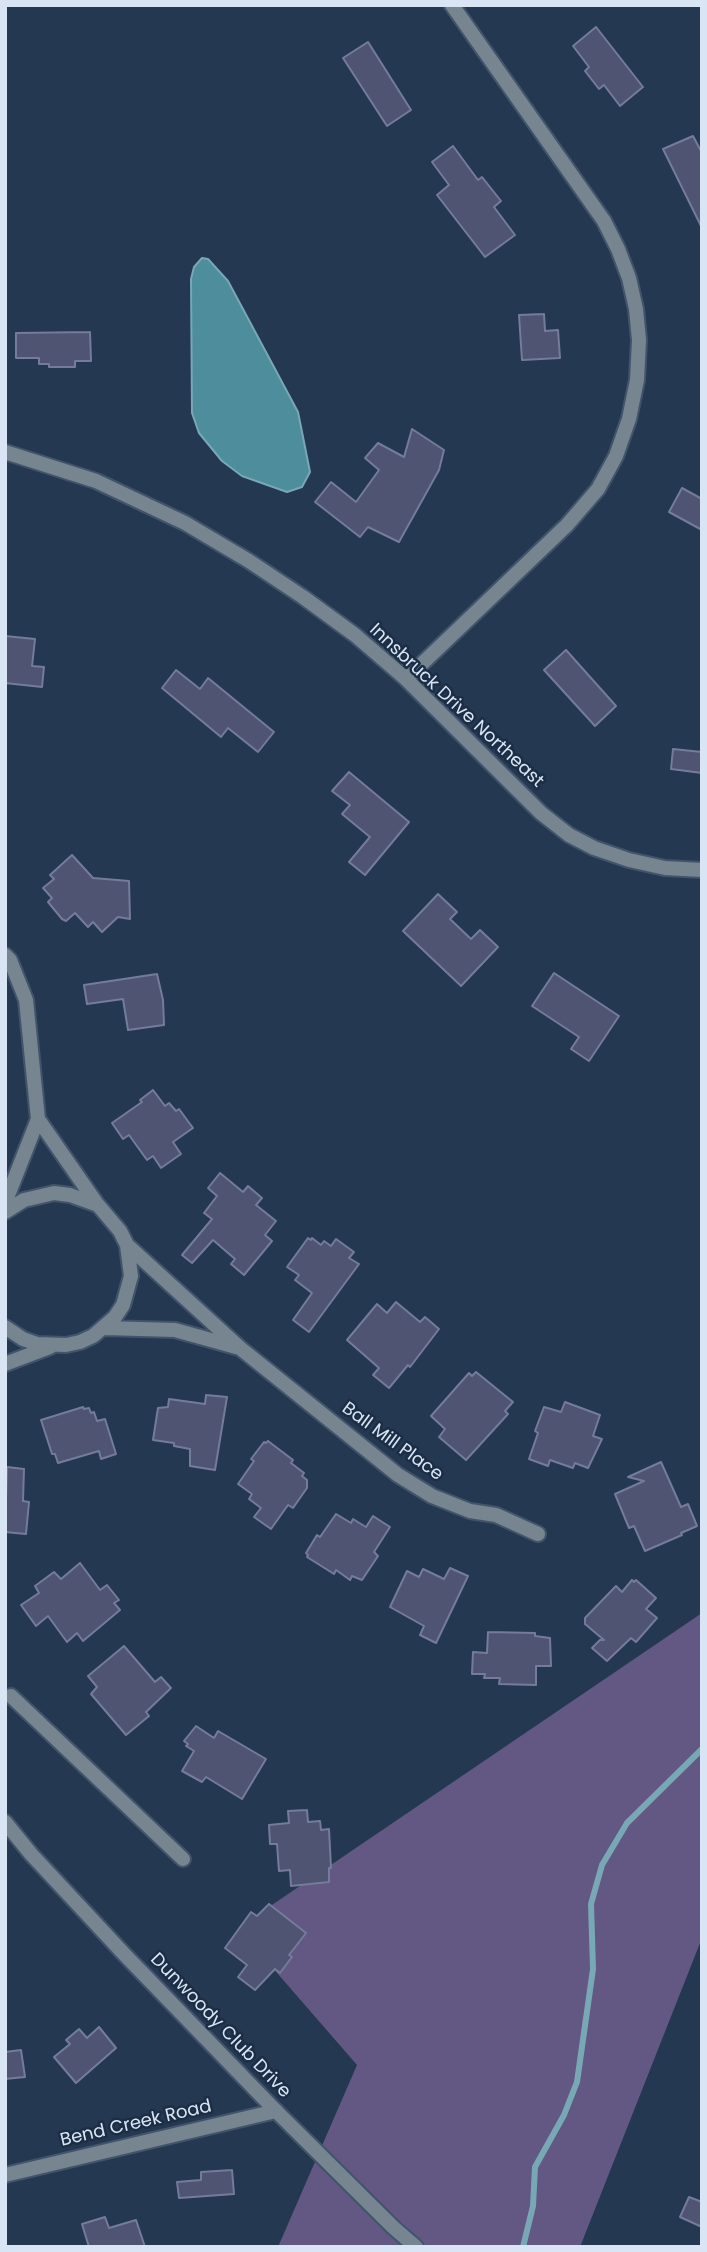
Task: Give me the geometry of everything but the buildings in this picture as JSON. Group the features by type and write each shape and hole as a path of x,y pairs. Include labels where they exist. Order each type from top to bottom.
{"street":[{"path":"406,679 567,526 598,489 615,456 629,419 637,380 639,340 636,309 629,278 618,249 604,221 452,5"},
{"name":"Innsbruck Drive Northeast","path":"5,452 96,481 185,523 303,597 355,635 406,679 541,813 569,835 594,848 629,860 665,868 702,870"},
{"path":"5,955 10,960 26,1000 38,1119 5,1203"},
{"path":"5,1364 51,1346 80,1342 105,1328 119,1311 128,1292 131,1276 127,1245 111,1218 98,1205 38,1119"},
{"path":"5,1212 24,1200 54,1194 70,1195 98,1205"},
{"name":"Ball Mill Place","path":"127,1245 240,1348 398,1475 432,1496 470,1511 496,1516 538,1534"},
{"path":"5,1327 23,1339 51,1346"},
{"name":"Ball Mill Place","path":"105,1328 175,1330 240,1348"},
{"path":"7,1695 183,1859"},
{"name":"Dunwoody Club Drive","path":"5,1822 31,1854 125,1955 276,2111 416,2247"},
{"name":"Bend Creek Road","path":"5,2175 276,2111"}],"shaded area":[{"path":"202,258 208,259 228,281 298,412 310,472 302,487 287,492 242,476 222,461 199,433 192,413 191,279 194,267"},
{"path":"702,1613 702,1938 580,2247 278,2247 357,2065 238,1928"}],"waterway":[{"path":"523,2247 533,2206 535,2167 564,2115 577,2082 593,1969 591,1904 602,1865 627,1823 702,1749"}]}
